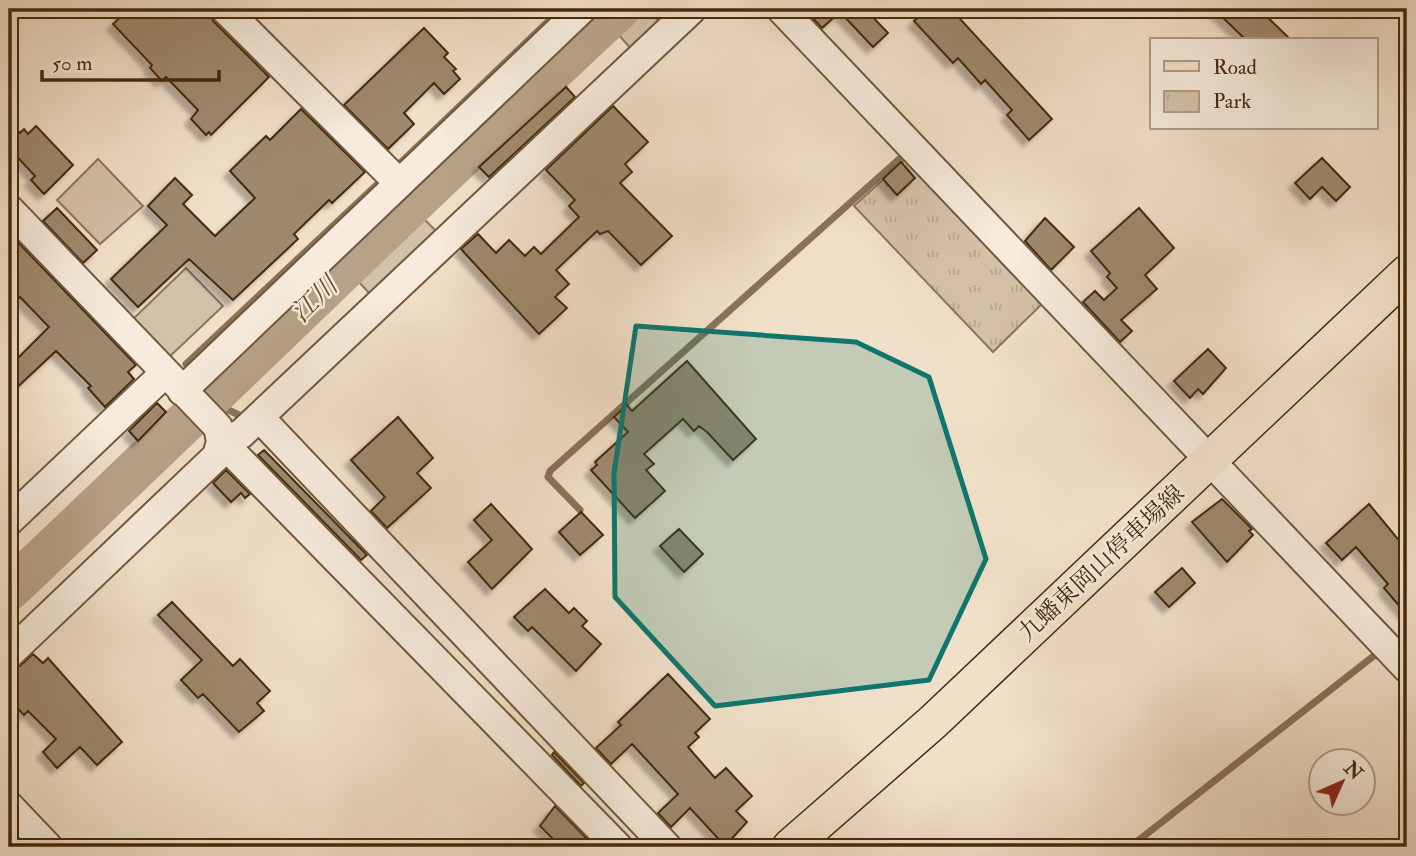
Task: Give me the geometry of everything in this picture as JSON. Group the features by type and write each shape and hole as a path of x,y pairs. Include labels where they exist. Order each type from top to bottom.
{"main road":[{"name":"九蟠東岡山停車場線","path":"790,847 933,722 1407,273"}],"street":[{"path":"225,9 392,176"},
{"path":"9,521 179,388 392,176 582,9"},
{"path":"9,653 217,456 240,427 692,9"},
{"path":"781,9 1407,667"},
{"path":"9,209 179,388 240,427 667,847"},
{"path":"240,427 618,847"},
{"path":"9,806 48,847"}],"highlighted area":[{"path":"636,326 856,342 929,377 986,559 929,680 715,706 615,597 614,473"}],"green space":[{"path":"645,9 660,22 632,50 618,34"},
{"path":"907,158 1044,302 993,352 854,206"},
{"path":"98,159 143,206 100,244 57,200"},
{"path":"423,218 437,232 370,294 357,280"},
{"path":"186,268 223,306 166,360 131,321"}],"building":[{"path":"129,9 209,9 213,21 269,77 211,135 209,132 206,135 191,119 198,110 166,77 162,81 150,68 152,65 113,24"},
{"path":"804,9 865,9 888,33 873,47 840,12 822,28"},
{"path":"928,9 951,9 1052,119 1029,140 1007,115 1012,110 985,80 981,84 958,58 953,63 914,21"},
{"path":"1214,9 1259,9 1289,38 1244,38"},
{"path":"424,28 448,53 444,57 456,69 453,71 460,79 444,94 434,83 404,113 414,124 388,149 344,105"},
{"path":"566,87 575,97 489,177 479,167"},
{"path":"613,106 648,142 625,164 632,172 620,183 672,236 641,265 608,231 600,234 597,231 556,270 569,284 555,297 567,308 539,334 461,249 478,234 496,253 509,240 525,256 534,247 541,254 579,217 569,206 575,200 546,170"},
{"path":"301,109 365,172 332,203 329,200 294,234 298,239 233,300 189,259 138,307 111,279 167,225 148,206 175,178 192,195 183,204 215,236 255,198 230,171 266,136 270,140"},
{"path":"9,121 20,133 24,129 28,134 36,126 73,165 44,194 31,180 35,176 9,148"},
{"path":"1322,158 1350,187 1336,201 1322,187 1310,199 1295,183"},
{"path":"901,162 915,178 897,195 883,179"},
{"path":"57,208 97,250 83,263 43,221"},
{"path":"1139,208 1174,248 1145,275 1157,289 1121,320 1132,331 1120,342 1083,302 1095,291 1104,300 1117,288 1107,277 1110,273 1091,251"},
{"path":"1045,218 1074,247 1051,270 1025,241"},
{"path":"9,233 136,365 128,372 134,379 105,407 88,388 91,386 56,351 9,395 9,367 49,327 20,297 9,307"},
{"path":"1208,349 1226,368 1203,394 1198,389 1190,398 1174,381"},
{"path":"687,361 756,439 733,460 707,432 699,426 694,431 683,419 644,454 654,464 646,470 665,491 635,518 591,470 597,465 595,462 628,432 614,417 627,405 632,411"},
{"path":"157,403 166,412 138,441 129,431"},
{"path":"398,417 433,458 417,473 431,488 387,528 371,511 385,497 351,460"},
{"path":"264,450 367,555 361,560 258,455"},
{"path":"226,470 250,494 245,498 241,493 231,502 213,483"},
{"path":"1222,499 1252,529 1249,531 1253,535 1227,562 1192,522"},
{"path":"491,504 532,549 492,589 468,562 492,540 474,520"},
{"path":"1369,504 1407,550 1407,615 1384,588 1388,584 1356,547 1342,560 1326,543"},
{"path":"581,512 603,535 580,555 559,532"},
{"path":"679,529 703,554 684,572 660,546"},
{"path":"1182,568 1195,583 1169,607 1155,592"},
{"path":"545,589 569,613 574,608 587,621 582,626 601,644 576,671 532,627 528,631 514,617"},
{"path":"172,602 233,666 240,659 270,691 257,703 264,711 239,732 203,694 198,698 181,680 202,660 158,615"},
{"path":"33,654 43,663 48,658 122,742 97,765 80,747 57,768 43,752 56,739 28,711 24,715 9,699 9,670 20,666"},
{"path":"668,674 710,719 695,733 699,737 688,747 715,778 726,768 752,796 736,811 747,822 725,846 690,808 671,827 658,813 678,794 632,744 611,764 596,748 621,725 618,722"},
{"path":"554,752 584,783 581,786 552,755"},
{"path":"555,806 595,847 561,847 540,826"}],"waterway":[{"path":"395,168 561,9"},
{"name":"江川","path":"9,590 619,9"},
{"path":"580,510 548,477 550,471 907,152"},
{"path":"186,364 386,176"},
{"path":"210,401 245,418"},
{"path":"1130,847 1380,651"}]}
